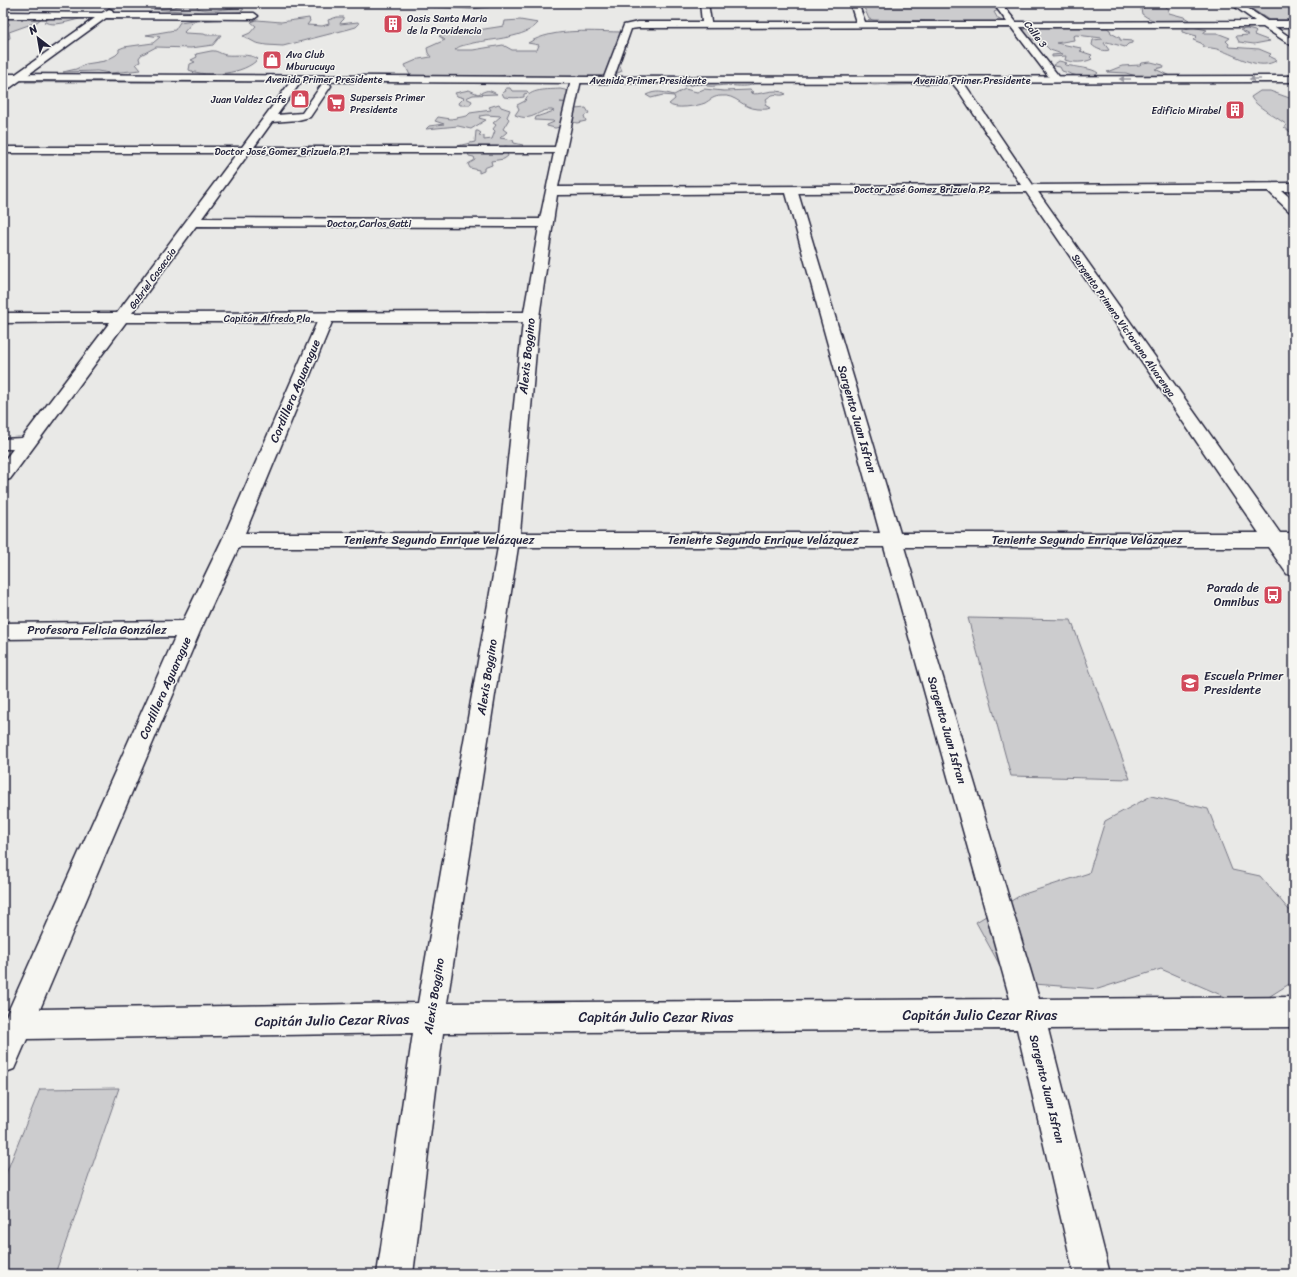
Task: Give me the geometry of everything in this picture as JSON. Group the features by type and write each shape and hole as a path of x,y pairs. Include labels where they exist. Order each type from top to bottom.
{"street":[{"path":"7,83 106,14 118,3"},
{"path":"704,3 707,24"},
{"path":"854,3 861,24"},
{"name":"Calle 3","path":"998,3 1056,79"},
{"path":"1234,3 1294,44"},
{"path":"3,15 106,14 254,16"},
{"path":"608,80 625,30 633,26 707,24 1015,26 1294,24"},
{"name":"Avenida Primer Presidente","path":"7,83 959,84 1056,79 1294,79"},
{"name":"Avenida Primer Presidente","path":"295,83 326,86 576,83 608,80 1151,88 1294,87"},
{"path":"1143,80 1151,88"},
{"name":"Gabriel Casaccia","path":"3,475 295,83"},
{"name":"Alexis Boggino","path":"395,1274 430,1018 509,540 531,318 545,223 576,83"},
{"name":"Sargento Primero Victoriano Alvarenga","path":"959,84 1030,189 1294,569"},
{"path":"268,118 298,117 306,115 326,86"},
{"name":"Doctor José Gomez Brizuela P1","path":"3,150 561,150"},
{"name":"Doctor José Gomez Brizuela P2","path":"551,191 1294,187"},
{"path":"1271,188 1294,208"},
{"name":"Sargento Juan Isfran","path":"791,190 1029,1015 1092,1274"},
{"name":"Doctor Carlos Gatti","path":"192,222 545,223"},
{"name":"Capitán Alfredo Pla","path":"3,318 531,318"},
{"name":"Cordillera Aguarague","path":"3,1058 190,629 232,540 326,318"},
{"path":"3,444 27,443"},
{"name":"Teniente Segundo Enrique Velázquez","path":"232,540 1294,540"},
{"name":"Profesora Felicia González","path":"3,631 190,629"},
{"name":"Capitán Julio Cezar Rivas","path":"18,1024 430,1018 1294,1012"}],"shaded area":[{"path":"191,3 198,4 197,8 203,10 235,8 244,9 240,12 214,13 150,9 170,8"},
{"path":"435,3 491,3 489,7 471,9 434,7 440,4"},
{"path":"862,3 992,3 998,4 1001,9 994,12 998,19 1005,22 980,26 948,21 874,20 869,19"},
{"path":"1139,3 1175,3 1164,6 1169,9 1169,13 1189,20 1188,22 1153,20 1142,14 1141,9 1144,8 1137,6"},
{"path":"1243,3 1294,3 1294,20 1269,20"},
{"path":"44,16 37,22 9,32 10,38 3,41 3,30 10,24 6,21 10,18"},
{"path":"337,17 344,17 340,24 358,22 359,24 356,27 283,46 256,43 243,36 250,33 256,26 251,22 257,20 281,22 309,18 310,21 307,25 322,26 329,24 328,20"},
{"path":"50,18 93,18 80,19 58,24 44,22"},
{"path":"207,18 231,19 195,21 184,32 206,35 221,35 213,45 191,48 156,47 141,55 139,58 140,62 136,64 141,70 111,73 97,71 63,72 76,69 86,64 105,61 116,55 119,52 119,49 124,47 153,43 160,37 146,35 175,30 180,22"},
{"path":"520,20 538,23 533,28 517,35 473,43 461,46 455,50 473,50 503,45 512,50 537,50 539,45 528,43 538,38 562,32 625,32 629,38 620,45 618,61 622,71 609,77 535,78 505,75 491,78 479,76 411,77 405,65 419,59 431,57 427,48 445,40 439,36 504,26 505,21"},
{"path":"1043,26 1054,28 1107,28 1111,33 1120,38 1120,40 1132,41 1132,43 1125,47 1107,42 1104,43 1109,50 1107,51 1098,49 1092,45 1093,40 1103,39 1102,38 1076,35 1073,36 1074,40 1056,43 1081,48 1082,50 1080,51 1092,55 1090,57 1092,59 1082,62 1071,62 1065,60 1066,56 1052,57 1052,55 1062,54 1050,50 1044,44 1029,38 1023,30 1031,27"},
{"path":"1192,27 1207,30 1204,33 1217,33 1230,38 1226,41 1229,44 1229,47 1259,49 1271,54 1269,56 1277,60 1263,64 1256,63 1218,49 1204,47 1201,43 1193,40 1197,36 1182,32 1182,30"},
{"path":"1247,29 1255,31 1256,32 1254,35 1270,41 1254,44 1239,42 1236,36 1249,35 1240,30"},
{"path":"211,51 226,55 251,56 258,59 244,68 225,73 206,74 189,70 190,64 195,62 191,60 197,57 196,54"},
{"path":"1059,61 1067,63 1065,64 1066,65 1096,71 1098,73 1090,77 1071,74 1062,71 1060,67 1053,65"},
{"path":"1151,62 1163,65 1164,67 1155,69 1172,77 1136,76 1126,73 1107,72 1122,66 1140,65 1142,63"},
{"path":"279,81 279,82 25,82"},
{"path":"948,82 938,84 889,85 872,85 867,83 752,83 752,85 743,86 707,86 705,83 684,86 667,84 670,83"},
{"path":"510,88 512,91 527,91 529,93 524,94 524,97 504,97 502,93 506,91 505,89"},
{"path":"560,89 570,91 577,101 575,103 560,102 571,104 575,109 586,108 589,113 584,116 586,121 577,123 572,122 574,120 569,118 560,122 561,127 555,128 547,126 554,122 553,121 535,120 536,117 554,111 552,110 543,111 531,117 521,117 515,115 519,109 517,105 525,101 530,94 540,90"},
{"path":"685,89 697,92 704,89 724,91 750,90 753,92 750,93 754,94 777,91 786,94 772,95 766,99 767,101 765,105 770,108 767,109 752,108 726,96 712,98 705,103 697,105 676,107 669,104 675,99 674,96 663,95 651,98 646,95 653,92 660,92 674,95"},
{"path":"469,90 478,94 491,91 497,94 473,95 466,98 472,101 470,105 460,105 459,103 464,98 457,96 455,93"},
{"path":"1260,91 1270,91 1294,101 1294,135 1284,127 1287,125 1253,100 1251,97"},
{"path":"499,104 501,107 510,110 507,117 509,119 503,129 507,132 500,138 513,140 514,143 523,145 520,148 505,146 499,148 500,151 507,153 508,156 504,159 491,161 492,165 484,168 484,171 479,173 479,170 470,168 468,164 475,160 474,157 469,156 468,153 470,152 457,146 475,142 476,131 481,133 479,135 484,136 484,140 492,139 495,131 493,129 496,125 493,123 501,116 480,116 479,118 486,120 471,129 458,126 426,129 429,126 444,124 435,121 438,117 451,119 467,116 470,113 491,110 489,107"},
{"path":"968,618 1071,620 1130,779 1011,776"},
{"path":"1151,796 1208,809 1232,870 1260,876 1289,910 1294,910 1294,981 1251,1008 1161,969 1098,989 1009,982 976,922 1021,895 1089,873 1105,821"},
{"path":"119,1088 55,1274 3,1274 3,1181 40,1089"}],"place":[{"name":"Oasis Santa Maria de la Providencia","path":"393,24"},
{"name":"Ava Club Mburucuya","path":"272,60"},
{"name":"Juan Valdez Cafe","path":"300,99"},
{"name":"Superseis Primer Presidente","path":"336,103"},
{"name":"Edificio Mirabel","path":"1235,110"},
{"name":"Parada de Omnibus","path":"1273,595"},
{"name":"Escuela Primer Presidente","path":"1190,683"}]}
